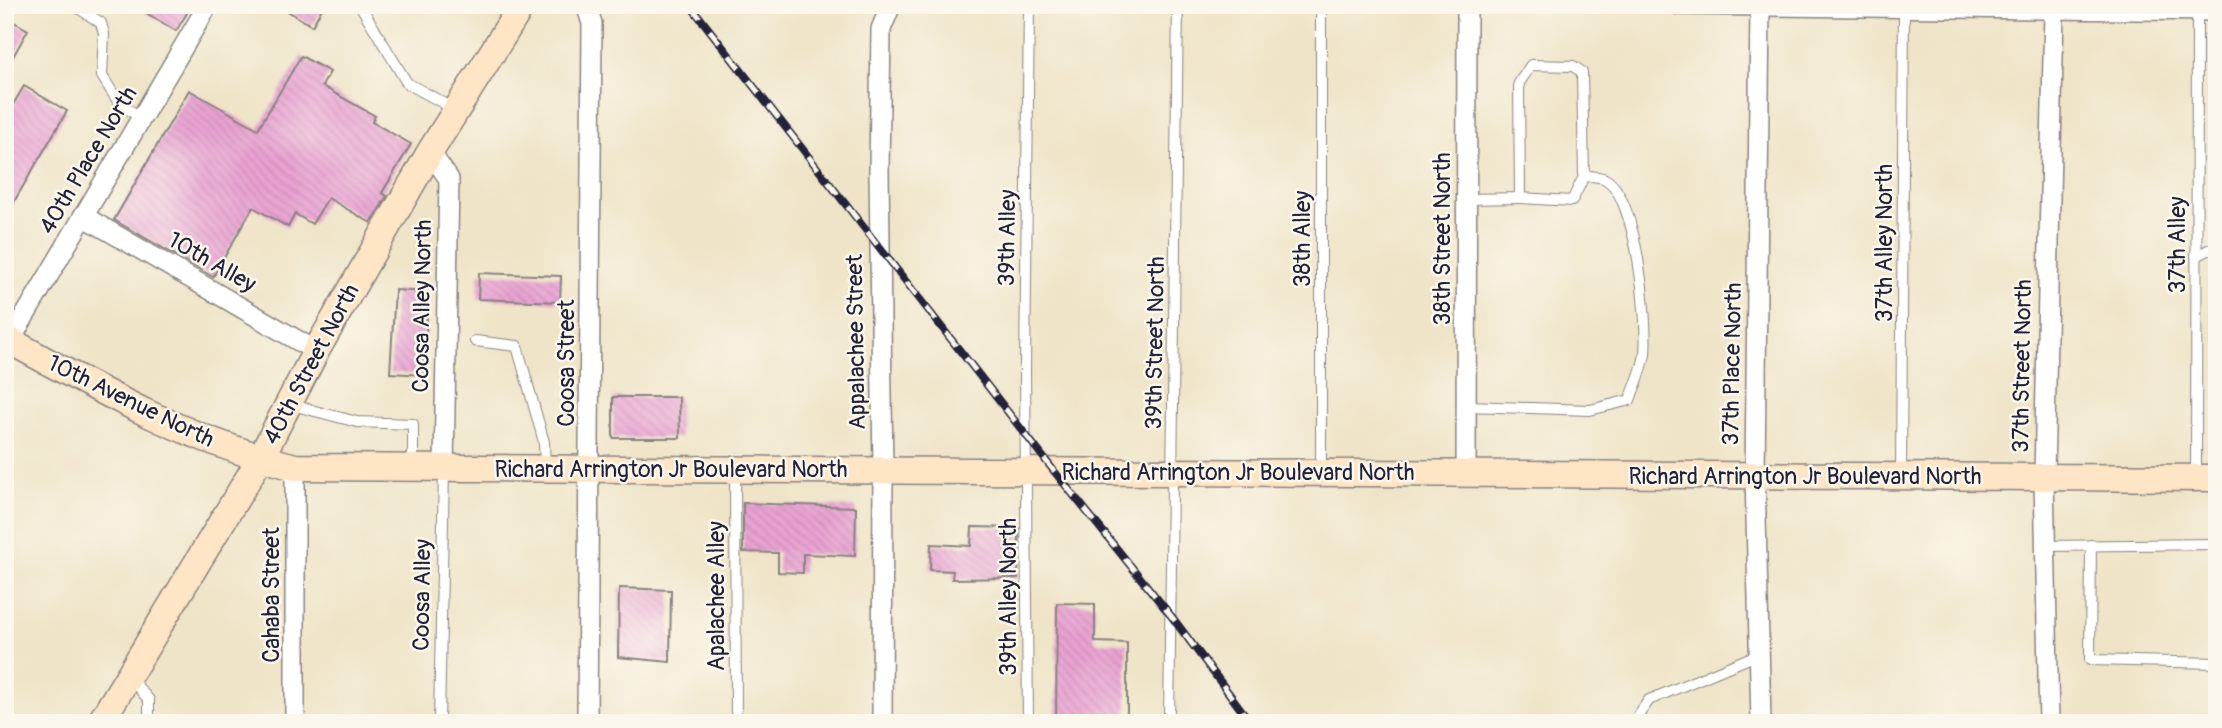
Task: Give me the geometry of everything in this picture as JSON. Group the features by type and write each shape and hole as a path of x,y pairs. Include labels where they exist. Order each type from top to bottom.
{"street":[{"name":"40th Place North","path":"8,339 208,5"},
{"name":"40th Street North","path":"100,723 260,459 316,351 430,152 522,5"},
{"name":"Coosa Street","path":"586,5 592,23 587,723"},
{"name":"Appalachee Street","path":"881,723 883,470 879,146 881,29 891,5"},
{"name":"38th Street North","path":"1466,474 1468,5"},
{"path":"1680,5 2207,11"},
{"name":"37th Place North","path":"1760,6 1755,475 1761,723"},
{"name":"37th Street North","path":"2048,9 2044,477 2049,723"},
{"name":"Coosa Alley North","path":"430,152 449,180 444,468"},
{"name":"10th Alley","path":"83,215 316,351"},
{"name":"10th Avenue North","path":"8,339 156,418 260,459"},
{"name":"Richard Arrington Jr Boulevard North","path":"260,459 295,467 2206,478"},
{"name":"Cahaba Street","path":"295,467 295,723"}],"lane":[{"path":"74,5 101,23 104,34 102,76 119,103 141,118"},
{"path":"360,5 407,83 456,110"},
{"name":"39th Alley","path":"1028,471 1025,369 1029,5"},
{"name":"39th Street North","path":"1169,723 1178,5"},
{"name":"38th Alley","path":"1321,5 1321,473"},
{"name":"37th Alley North","path":"1902,476 1904,7"},
{"name":"37th Alley","path":"2206,478 2196,257 2207,11"},
{"path":"1467,199 1572,201 1584,176 1582,72 1573,66 1531,65 1519,83 1520,198"},
{"path":"1466,406 1590,410 1630,400 1645,355 1640,274 1633,230 1620,194 1605,178 1584,176"},
{"path":"2196,257 2217,246"},
{"path":"475,341 517,346 544,442 545,469"},
{"path":"289,404 357,422 413,424 413,468"},
{"name":"Coosa Alley","path":"439,723 444,468"},
{"name":"Apalachee Alley","path":"736,470 736,723"},
{"name":"39th Alley North","path":"1028,471 1028,723"},
{"path":"2045,546 2217,544"},
{"path":"2091,545 2090,660 2217,663"},
{"path":"1633,723 1649,701 1759,654"},
{"path":"128,676 149,700 149,723"}],"building":[{"path":"133,5 192,5 176,31"},
{"path":"278,5 324,5 312,26"},
{"path":"5,17 28,30 5,71"},
{"path":"301,56 330,72 322,86 375,116 372,122 411,144 382,193 387,196 371,223 328,198 312,224 295,214 288,227 253,207 213,277 114,220 189,90 258,129"},
{"path":"24,86 67,111 5,217 5,118"},
{"path":"479,273 561,276 560,302 478,299"},
{"path":"395,290 428,292 424,375 390,373"},
{"path":"613,397 679,397 680,438 613,438"},
{"path":"743,503 856,507 855,556 803,554 803,573 778,572 778,553 743,552"},
{"path":"972,527 1019,528 1018,578 952,579 953,571 930,570 931,544 971,546"},
{"path":"619,588 671,590 670,662 618,657"},
{"path":"1057,603 1095,604 1095,642 1127,643 1127,723 1056,723"}],"railway":[{"path":"690,5 1054,471 1172,617 1251,723"}]}
